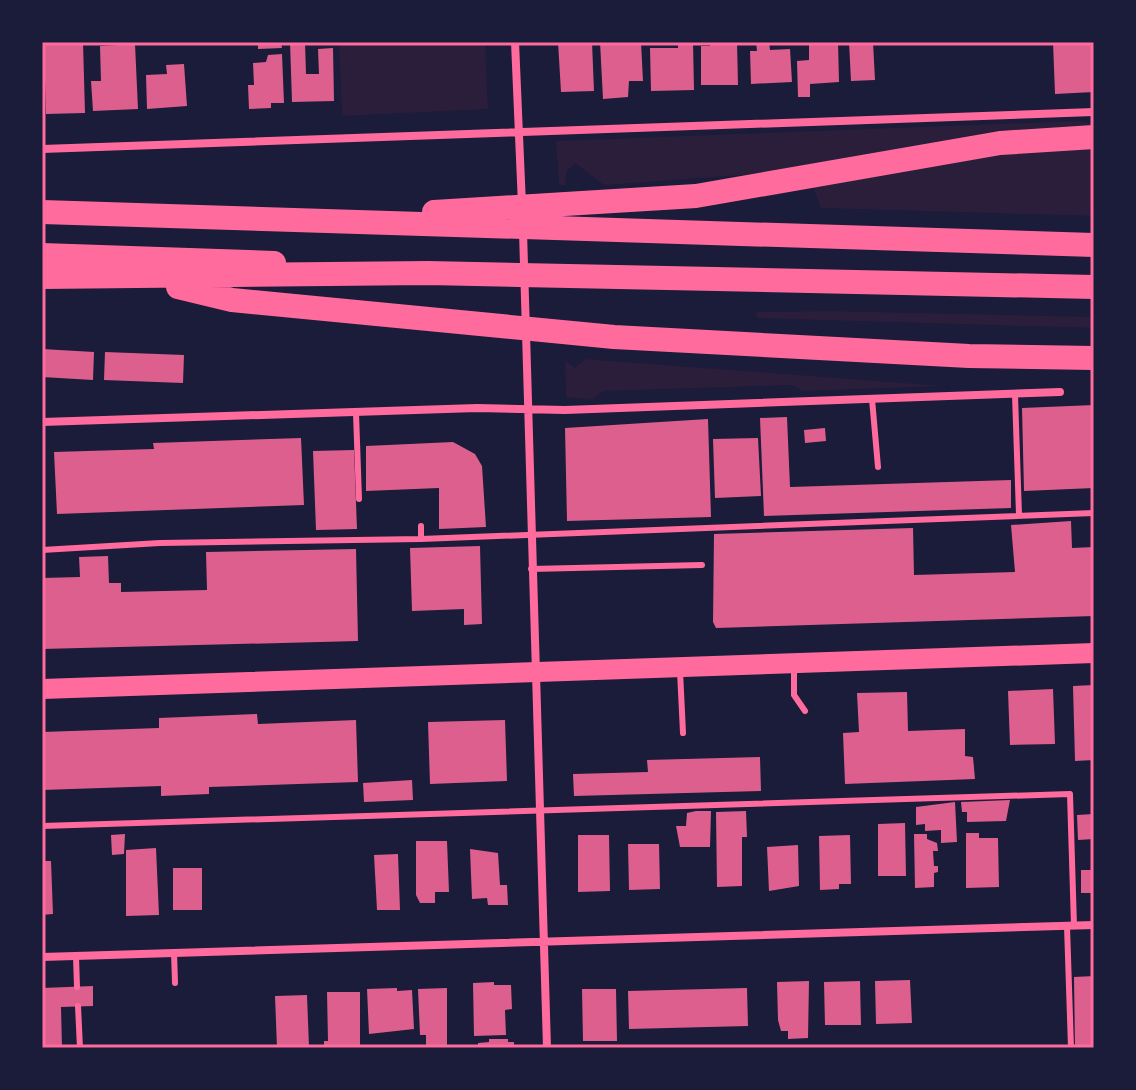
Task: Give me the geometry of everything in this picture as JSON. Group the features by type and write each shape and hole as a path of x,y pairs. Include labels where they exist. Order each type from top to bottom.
{"highway":[{"path":"429,219 696,196 1000,143 1094,137"},
{"path":"42,212 345,220 429,219 613,231 1094,245"},
{"path":"42,255 234,260 428,273"},
{"path":"42,277 428,273 1094,287"},
{"path":"137,277 232,300 614,337 940,355 1094,358"}],"main road":[{"path":"42,689 1094,653"}],"street":[{"path":"515,42 530,409 533,673 547,1048"},
{"path":"42,149 1094,112"},
{"path":"42,422 1060,392"},
{"path":"42,957 1094,925"}],"lane":[{"path":"1015,395 1019,515"},
{"path":"872,399 878,467"},
{"path":"356,413 359,499"},
{"path":"42,550 160,543 421,539 1094,513"},
{"path":"421,526 421,539"},
{"path":"531,569 702,565"},
{"path":"794,663 794,695 805,711"},
{"path":"680,667 683,733"},
{"path":"42,826 1070,794 1071,1048"},
{"path":"174,952 175,983"},
{"path":"76,956 77,987"},
{"path":"78,1006 80,1048"}],"shaded area":[{"path":"339,42 485,42 488,109 342,116"},
{"path":"1079,121 1094,124 1094,129 1016,135 1006,129 756,174 604,185 575,163 567,171 565,185 559,185 556,141"},
{"path":"1094,147 1094,216 821,208 813,187 987,156"},
{"path":"756,312 1094,317 1094,328 757,318"},
{"path":"585,359 943,386 803,391 792,385 603,391 592,400 566,397 565,360 575,368"}],"building":[{"path":"44,42 83,42 85,113 46,114"},
{"path":"258,42 281,42 282,48 258,49"},
{"path":"290,42 305,42 306,74 319,74 318,49 333,48 334,101 292,102"},
{"path":"558,42 592,42 594,91 561,92"},
{"path":"600,42 641,42 643,81 629,81 628,97 603,99"},
{"path":"678,42 693,42 694,90 651,91 650,48 678,48"},
{"path":"710,42 737,42 738,85 701,85 701,46 710,46"},
{"path":"756,42 769,42 770,50 790,49 792,82 751,84 750,51 757,51"},
{"path":"809,42 838,42 839,82 810,84 810,97 798,97 797,61 809,60"},
{"path":"849,42 873,42 875,80 851,81"},
{"path":"1053,42 1094,42 1094,92 1055,94"},
{"path":"135,44 138,109 93,111 91,81 101,81 100,46"},
{"path":"282,54 284,103 271,103 271,108 249,109 248,85 254,85 253,63 266,62 268,55"},
{"path":"184,64 187,106 147,109 146,75 167,74 166,65"},
{"path":"42,349 94,352 93,380 42,377"},
{"path":"105,352 184,355 183,383 104,380"},
{"path":"1094,405 1094,488 1024,491 1022,408"},
{"path":"787,417 790,487 1011,480 1011,508 764,516 760,418"},
{"path":"708,419 711,517 567,521 565,428"},
{"path":"825,428 826,441 805,443 804,430"},
{"path":"301,438 304,505 57,514 54,452 154,449 153,443"},
{"path":"758,438 761,496 715,498 713,439"},
{"path":"453,442 475,454 482,466 486,527 439,529 439,488 366,491 366,446"},
{"path":"354,450 357,529 316,530 313,451"},
{"path":"1071,521 1072,548 1094,547 1094,616 716,628 713,622 714,534 913,528 914,575 1015,572 1011,525"},
{"path":"480,546 482,624 464,625 464,609 412,611 410,548"},
{"path":"356,549 358,641 42,649 42,578 80,577 79,557 108,556 109,583 121,583 121,592 207,590 206,552"},
{"path":"1094,685 1094,760 1075,761 1073,686"},
{"path":"1053,689 1055,744 1010,745 1008,691"},
{"path":"907,692 908,731 965,729 965,756 973,757 975,779 845,784 843,733 859,732 857,693"},
{"path":"257,714 258,724 356,720 358,782 209,787 209,794 161,796 161,786 42,790 42,732 159,728 159,718"},
{"path":"505,720 507,781 430,784 428,722"},
{"path":"760,757 761,791 574,796 573,774 648,772 647,760"},
{"path":"412,780 413,800 364,802 363,783"},
{"path":"1010,800 1006,821 967,822 967,812 962,812 961,802"},
{"path":"955,802 957,842 941,843 941,830 925,831 925,824 916,825 916,807"},
{"path":"711,811 710,847 680,847 676,826 686,826 687,813"},
{"path":"746,811 747,837 742,837 742,886 717,887 716,812"},
{"path":"1094,814 1094,839 1078,840 1077,815"},
{"path":"905,823 906,876 878,876 878,824"},
{"path":"966,833 979,833 979,838 998,838 999,887 966,888"},
{"path":"125,834 124,854 112,855 111,835"},
{"path":"914,834 927,834 927,839 937,843 938,851 933,851 934,866 938,866 938,872 934,873 934,887 915,888"},
{"path":"578,835 609,835 610,891 578,892"},
{"path":"850,835 851,884 839,884 839,889 820,890 819,836"},
{"path":"416,841 447,841 449,892 435,892 435,903 420,903 416,895"},
{"path":"628,844 659,844 660,889 629,890"},
{"path":"798,845 799,886 769,891 767,847"},
{"path":"156,848 159,915 126,916 126,850"},
{"path":"470,849 498,853 500,885 507,885 508,905 488,905 487,898 472,899"},
{"path":"398,854 400,910 377,910 374,855"},
{"path":"42,861 51,861 53,914 42,915"},
{"path":"173,868 202,868 202,910 173,910"},
{"path":"1081,870 1094,870 1094,893 1081,893"},
{"path":"1094,976 1094,1048 1075,1048 1074,977"},
{"path":"910,980 912,1023 876,1024 875,981"},
{"path":"809,981 808,1038 788,1039 788,1031 781,1031 778,1020 777,982"},
{"path":"860,981 861,1025 825,1025 824,982"},
{"path":"494,982 494,985 511,985 512,1009 505,1010 506,1035 474,1036 473,983"},
{"path":"93,986 93,1006 61,1007 62,1048 42,1048 42,988"},
{"path":"397,988 397,991 412,990 414,1029 369,1034 367,989"},
{"path":"447,988 447,1045 426,1046 426,1035 420,1035 418,989"},
{"path":"747,988 748,1026 629,1029 628,991"},
{"path":"582,989 616,989 617,1041 583,1041"},
{"path":"327,992 360,992 360,1048 324,1048 324,1041 328,1041"},
{"path":"307,995 309,1047 277,1048 275,996"},
{"path":"489,1039 508,1039 508,1042 514,1042 514,1048 478,1048 478,1043 489,1042"}]}
